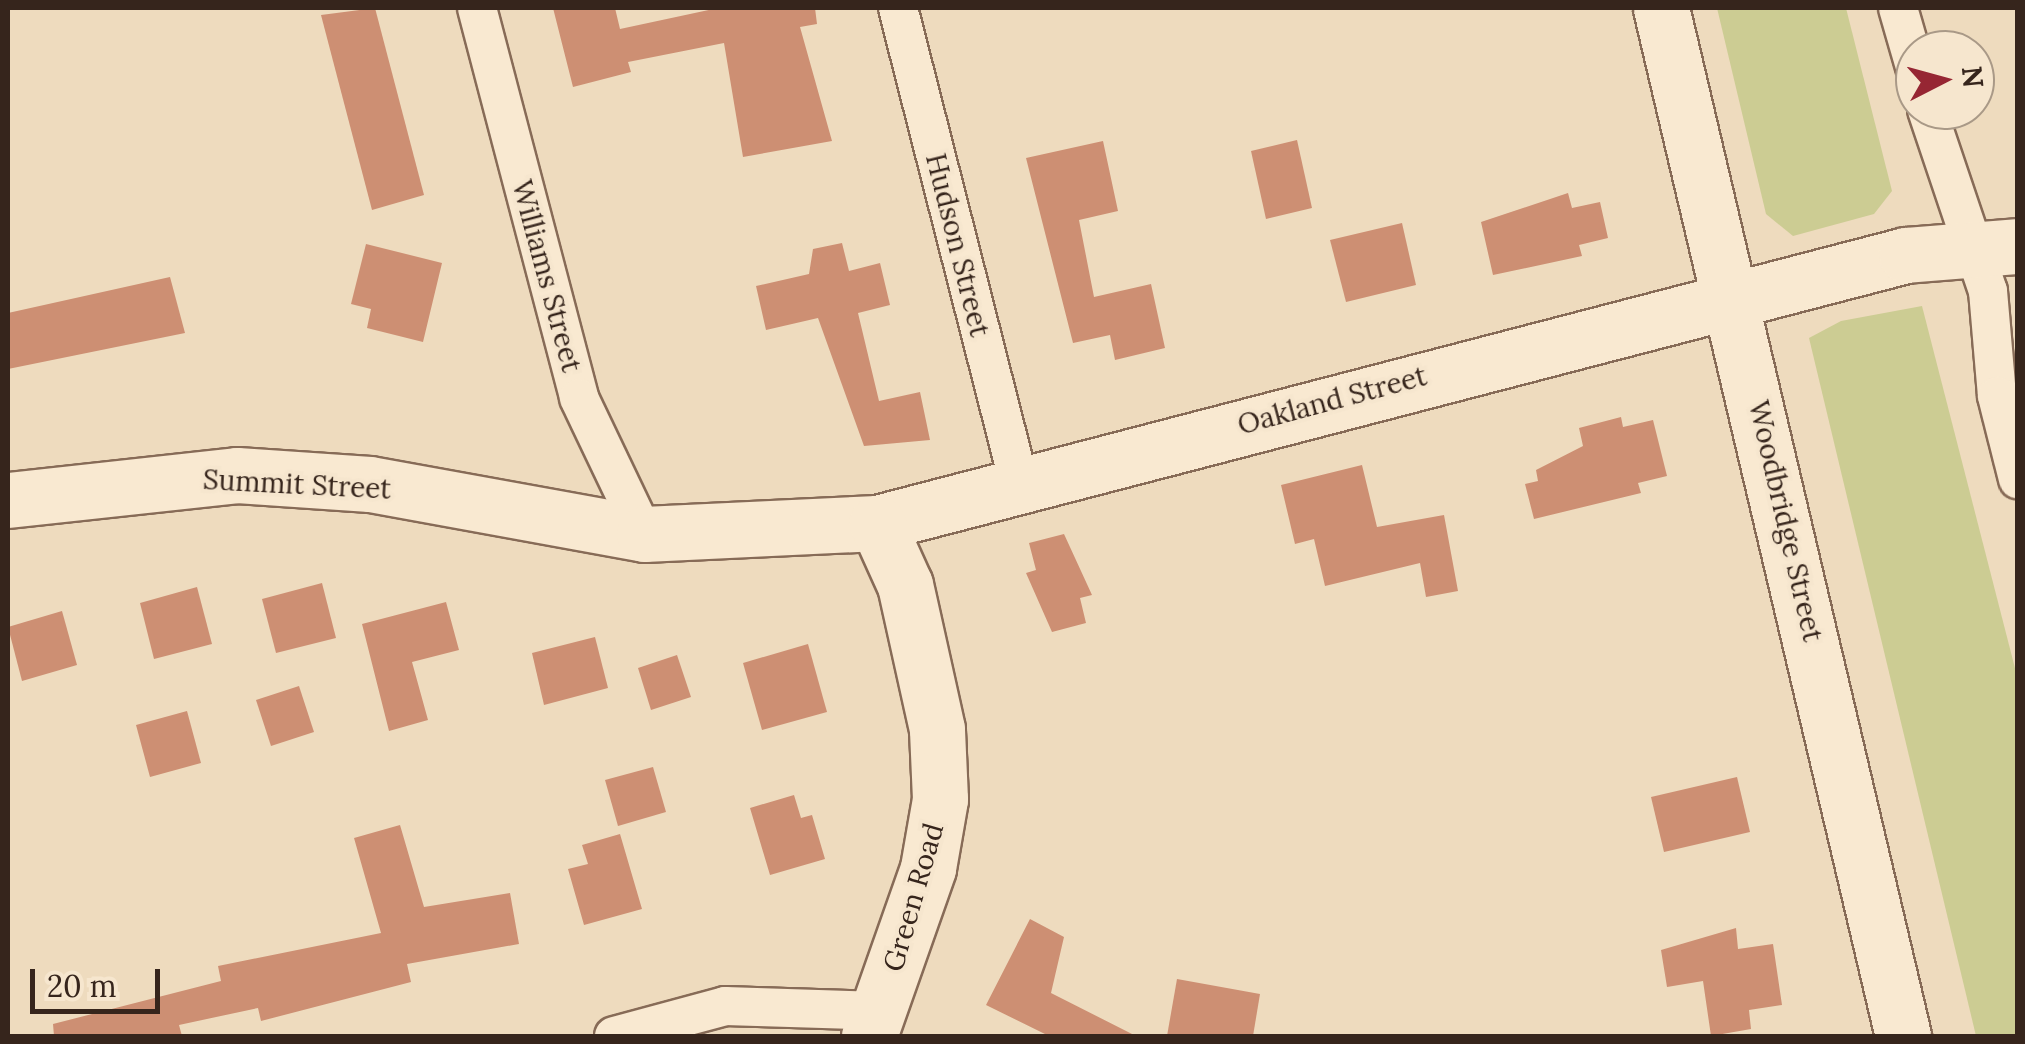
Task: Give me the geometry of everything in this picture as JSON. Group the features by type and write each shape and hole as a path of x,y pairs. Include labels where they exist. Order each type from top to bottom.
{"street":[{"name":"Williams Street","path":"477,8 578,398 644,534"},
{"name":"Hudson Street","path":"898,8 1019,482"},
{"name":"Woodbridge Street","path":"1661,8 1736,302 1903,1036"},
{"path":"1937,130 1995,246 2018,479"},
{"name":"Oakland Street","path":"644,534 877,523 1019,482 1736,302 1995,246"},
{"name":"Summit Street","path":"8,500 237,475 370,484 644,534"},
{"name":"Green Road","path":"874,1024 928,868 940,799 937,728 905,585 877,523"},
{"path":"614,1036 725,1006 874,1024"}],"green space":[{"path":"1717,8 1846,8 1892,191 1874,214 1793,236 1766,214"},
{"path":"1922,306 2017,676 2017,1036 1976,1036 1809,338 1841,321"}],"building":[{"path":"375,8 424,195 372,210 321,15"},
{"path":"553,8 615,8 620,29 718,8 815,8 817,24 800,27 832,141 743,157 724,43 628,62 631,72 573,87"},
{"path":"1297,140 1312,208 1266,219 1251,151"},
{"path":"1103,141 1118,211 1079,220 1094,297 1151,284 1165,348 1115,360 1110,335 1073,343 1026,158"},
{"path":"1568,193 1572,208 1600,202 1608,238 1579,245 1582,256 1493,275 1481,222"},
{"path":"1402,223 1416,285 1346,302 1330,240"},
{"path":"842,243 849,271 880,263 890,305 858,313 879,401 920,392 930,440 864,446 818,318 766,330 756,286 809,274 813,249"},
{"path":"366,244 442,263 423,342 367,328 371,309 351,304"},
{"path":"170,277 185,333 8,369 8,313"},
{"path":"1621,417 1623,427 1653,420 1667,476 1638,483 1641,493 1534,519 1525,484 1538,481 1536,470 1583,446 1579,428"},
{"path":"1362,465 1377,527 1444,515 1458,591 1426,597 1420,563 1325,586 1314,539 1295,544 1281,485"},
{"path":"1064,534 1092,595 1080,598 1086,623 1052,632 1026,573 1036,570 1029,543"},
{"path":"322,583 336,638 276,653 262,599"},
{"path":"197,587 212,644 154,659 140,603"},
{"path":"446,602 459,650 412,662 428,720 389,731 362,624"},
{"path":"62,611 77,665 22,681 8,627"},
{"path":"595,637 608,688 544,705 532,653"},
{"path":"808,644 827,712 762,730 743,663"},
{"path":"677,655 691,697 651,710 638,668"},
{"path":"299,686 314,732 271,746 256,700"},
{"path":"187,711 201,763 150,777 136,725"},
{"path":"653,767 666,812 618,826 605,780"},
{"path":"1737,777 1750,832 1664,852 1651,797"},
{"path":"794,795 801,818 812,815 825,859 770,875 750,808"},
{"path":"400,825 424,907 510,893 519,944 407,964 411,982 261,1021 258,1008 179,1025 182,1036 54,1036 53,1024 221,981 218,966 381,933 354,838"},
{"path":"620,834 642,909 584,925 568,869 588,864 582,845"},
{"path":"1030,919 1064,937 1051,993 1136,1036 1049,1036 986,1005"},
{"path":"1736,928 1738,949 1773,944 1782,1005 1749,1010 1751,1029 1711,1036 1703,981 1667,987 1661,950"},
{"path":"1177,979 1260,994 1253,1036 1167,1036"}]}
